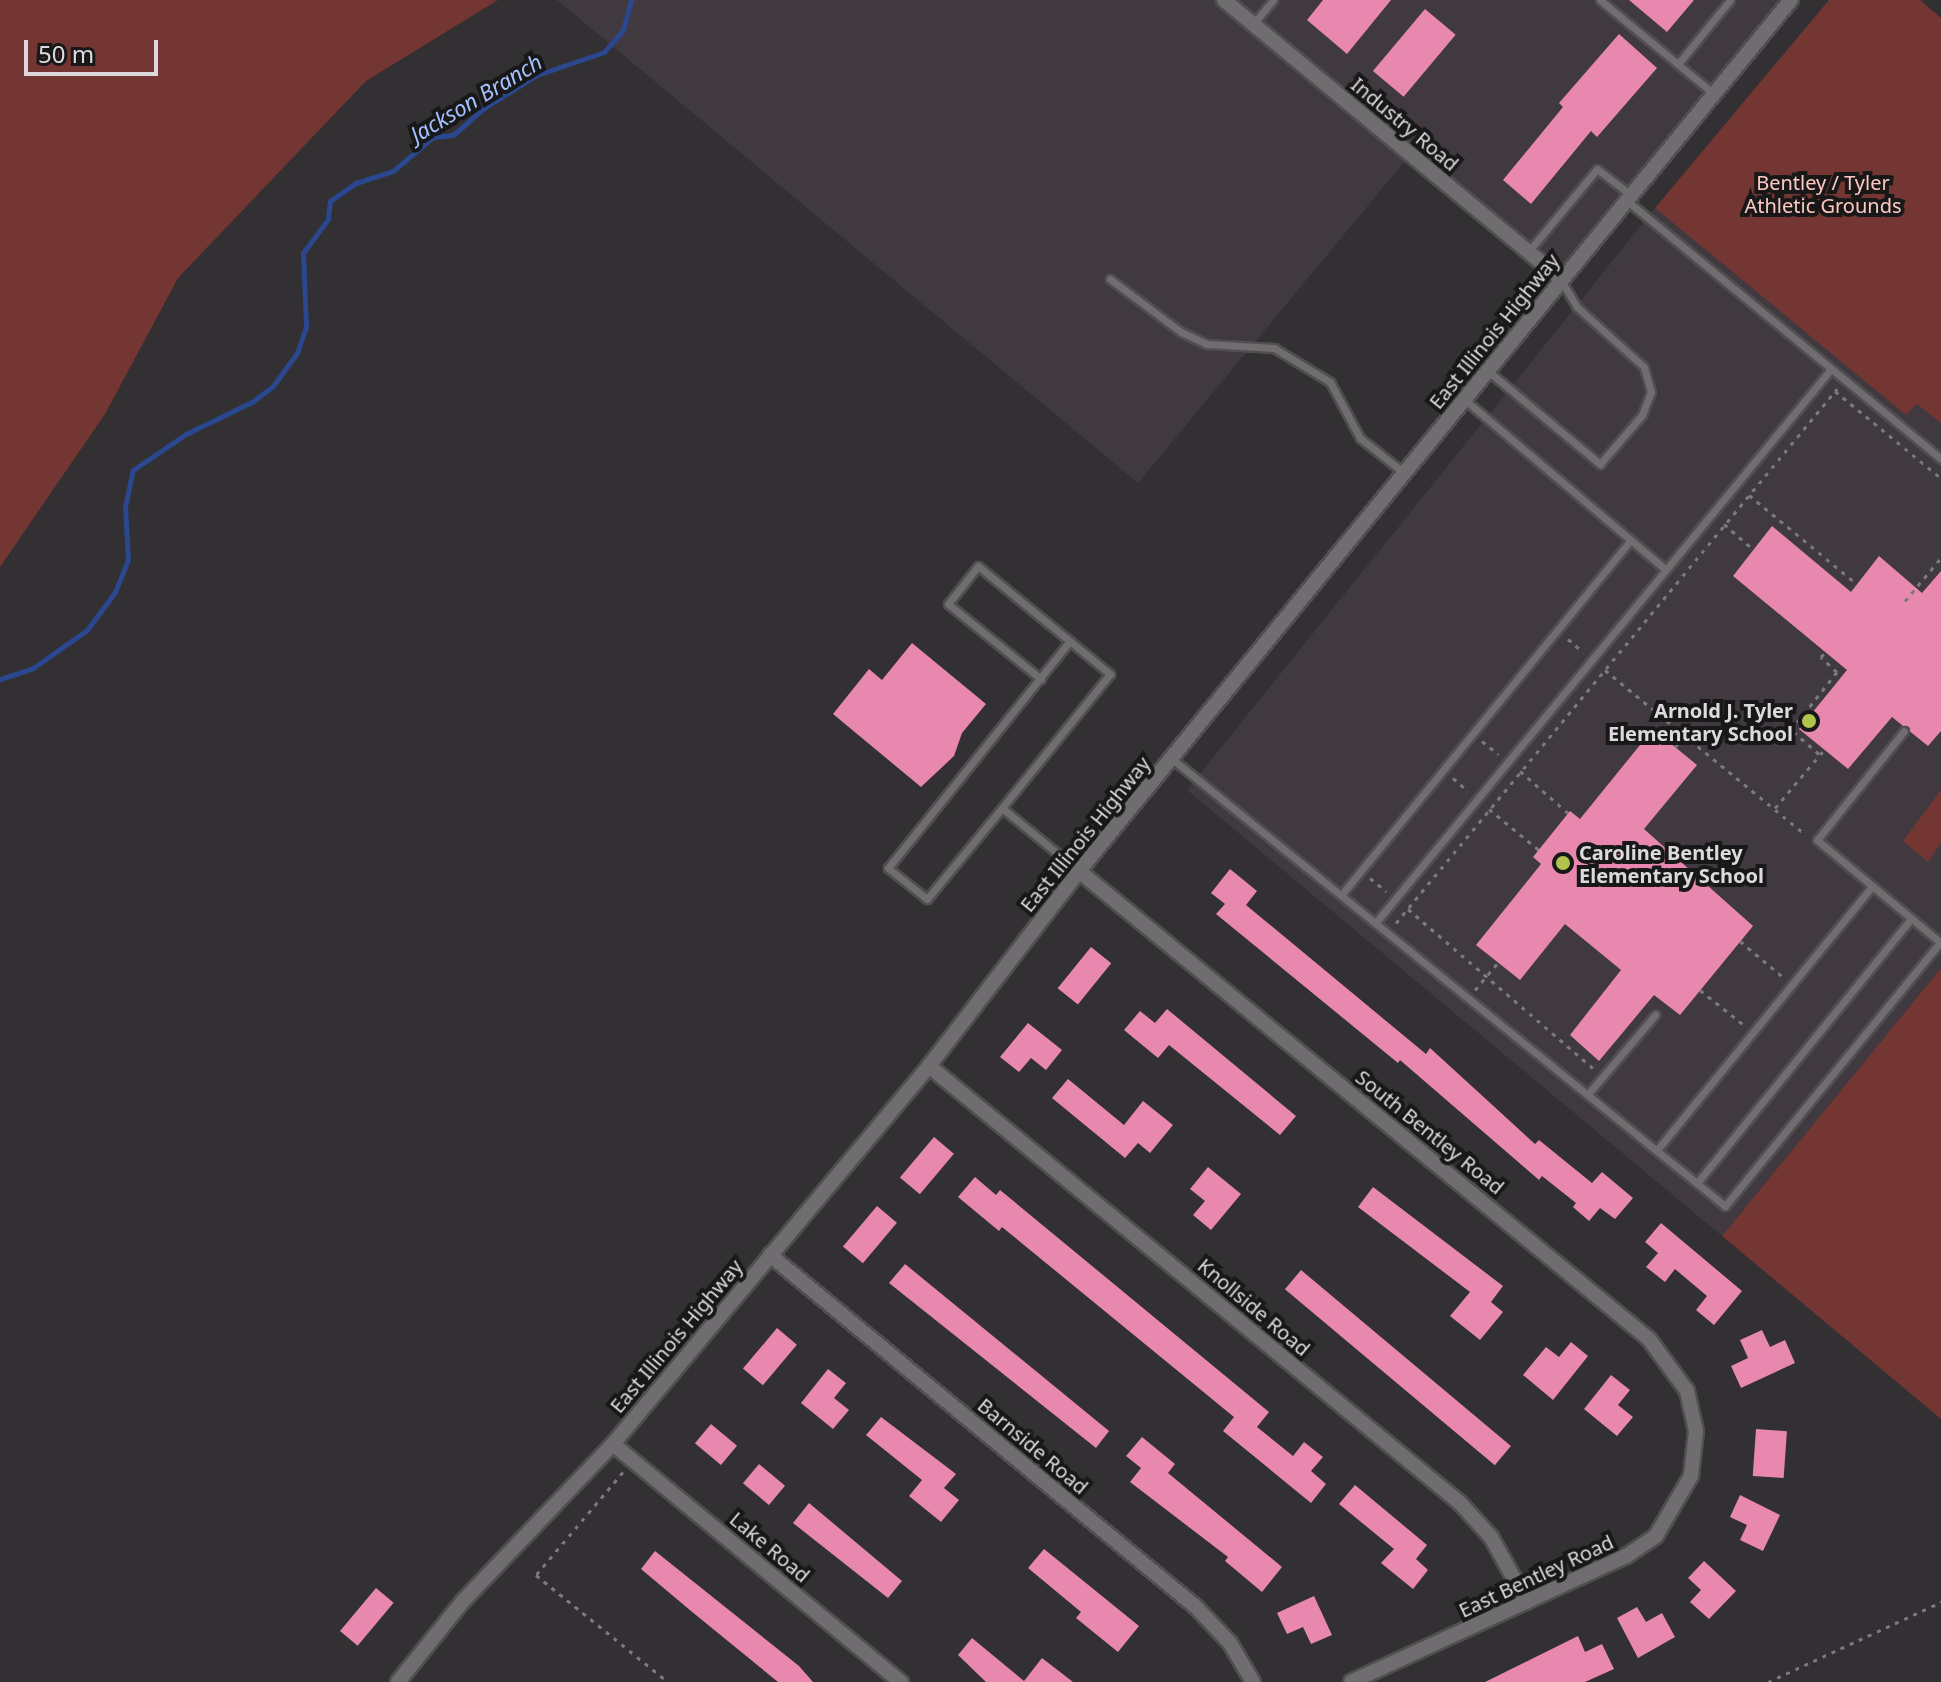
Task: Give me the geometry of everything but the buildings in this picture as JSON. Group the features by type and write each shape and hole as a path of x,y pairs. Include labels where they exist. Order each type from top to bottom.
{"street":[{"name":"Industry Road","path":"1224,0 1561,279"},
{"name":"East Illinois Highway","path":"398,1682 464,1600 613,1444 929,1066 1079,871 1791,0"},
{"name":"South Bentley Road","path":"1079,871 1657,1346 1681,1379 1691,1405 1694,1461"},
{"name":"Knollside Road","path":"929,1066 1460,1503 1491,1537 1527,1602"},
{"name":"Barnside Road","path":"770,1255 1196,1607 1230,1643 1253,1682"},
{"name":"Lake Road","path":"613,1444 901,1682"},
{"name":"East Bentley Road","path":"1351,1682 1634,1552 1656,1536 1680,1503 1694,1461"}],"lane":[{"path":"1253,24 1273,0"},
{"path":"1600,0 1713,93"},
{"path":"1678,64 1730,0"},
{"path":"1528,252 1597,169 1941,459"},
{"path":"1110,279 1181,332 1207,344 1274,348 1330,382 1360,438 1404,473"},
{"path":"1488,371 1600,464 1642,415 1651,392 1644,367 1577,307 1561,279"},
{"path":"1377,921 1831,369"},
{"path":"1465,400 1666,570"},
{"path":"1342,894 1631,540"},
{"path":"1041,679 948,604 978,566 1070,641 1110,674 927,899 888,868 1041,679 1070,641"},
{"path":"1171,758 1377,921 1725,1206 1940,942 1817,840 1904,731"},
{"path":"1002,808 1079,871"},
{"path":"1657,1150 1872,886"},
{"path":"1697,1183 1911,919"},
{"path":"1588,1094 1655,1015"}],"path":[{"path":"1389,932 1844,380"},
{"path":"1835,391 1941,478"},
{"path":"1749,495 1857,584"},
{"path":"1724,524 1754,550"},
{"path":"1905,601 1941,558"},
{"path":"1557,630 1592,660"},
{"path":"1819,754 1791,730 1837,672 1821,657 1825,652"},
{"path":"1603,669 1774,810 1817,840"},
{"path":"1473,733 1568,813"},
{"path":"1675,747 1685,736"},
{"path":"1774,810 1824,750"},
{"path":"1444,770 1539,850"},
{"path":"1361,871 1603,1076"},
{"path":"1740,941 1792,985"},
{"path":"1469,997 1498,963"},
{"path":"1700,990 1753,1032"},
{"path":"632,1460 536,1575 668,1682"},
{"path":"1768,1682 1941,1602"}],"shaded area":[{"path":"557,0 1784,0 1559,270 1414,150 1138,483"},
{"path":"1655,208 1906,415 1917,403 1941,423 1941,968 1722,1236 1187,790"}],"green space":[{"path":"0,0 498,0 366,81 178,278 105,414 0,567"},
{"name":"Bentley / Tyler Athletic Grounds","path":"1829,0 1920,0 1941,18 1941,423 1917,404 1906,415 1655,208"},
{"path":"1941,790 1941,842 1928,862 1903,841"},
{"path":"1941,968 1941,1419 1722,1236"}],"waterway":[{"name":"Jackson Branch","path":"0,679 33,668 87,630 115,592 128,560 125,507 133,470 186,434 252,402 273,386 297,353 306,327 303,253 328,219 330,201 356,183 393,171 433,137 453,135 484,108 537,75 604,52 623,30 631,0"}],"place":[{"name":"Arnold J. Tyler Elementary School","path":"1809,721"},
{"name":"Caroline Bentley Elementary School","path":"1563,863"}]}
